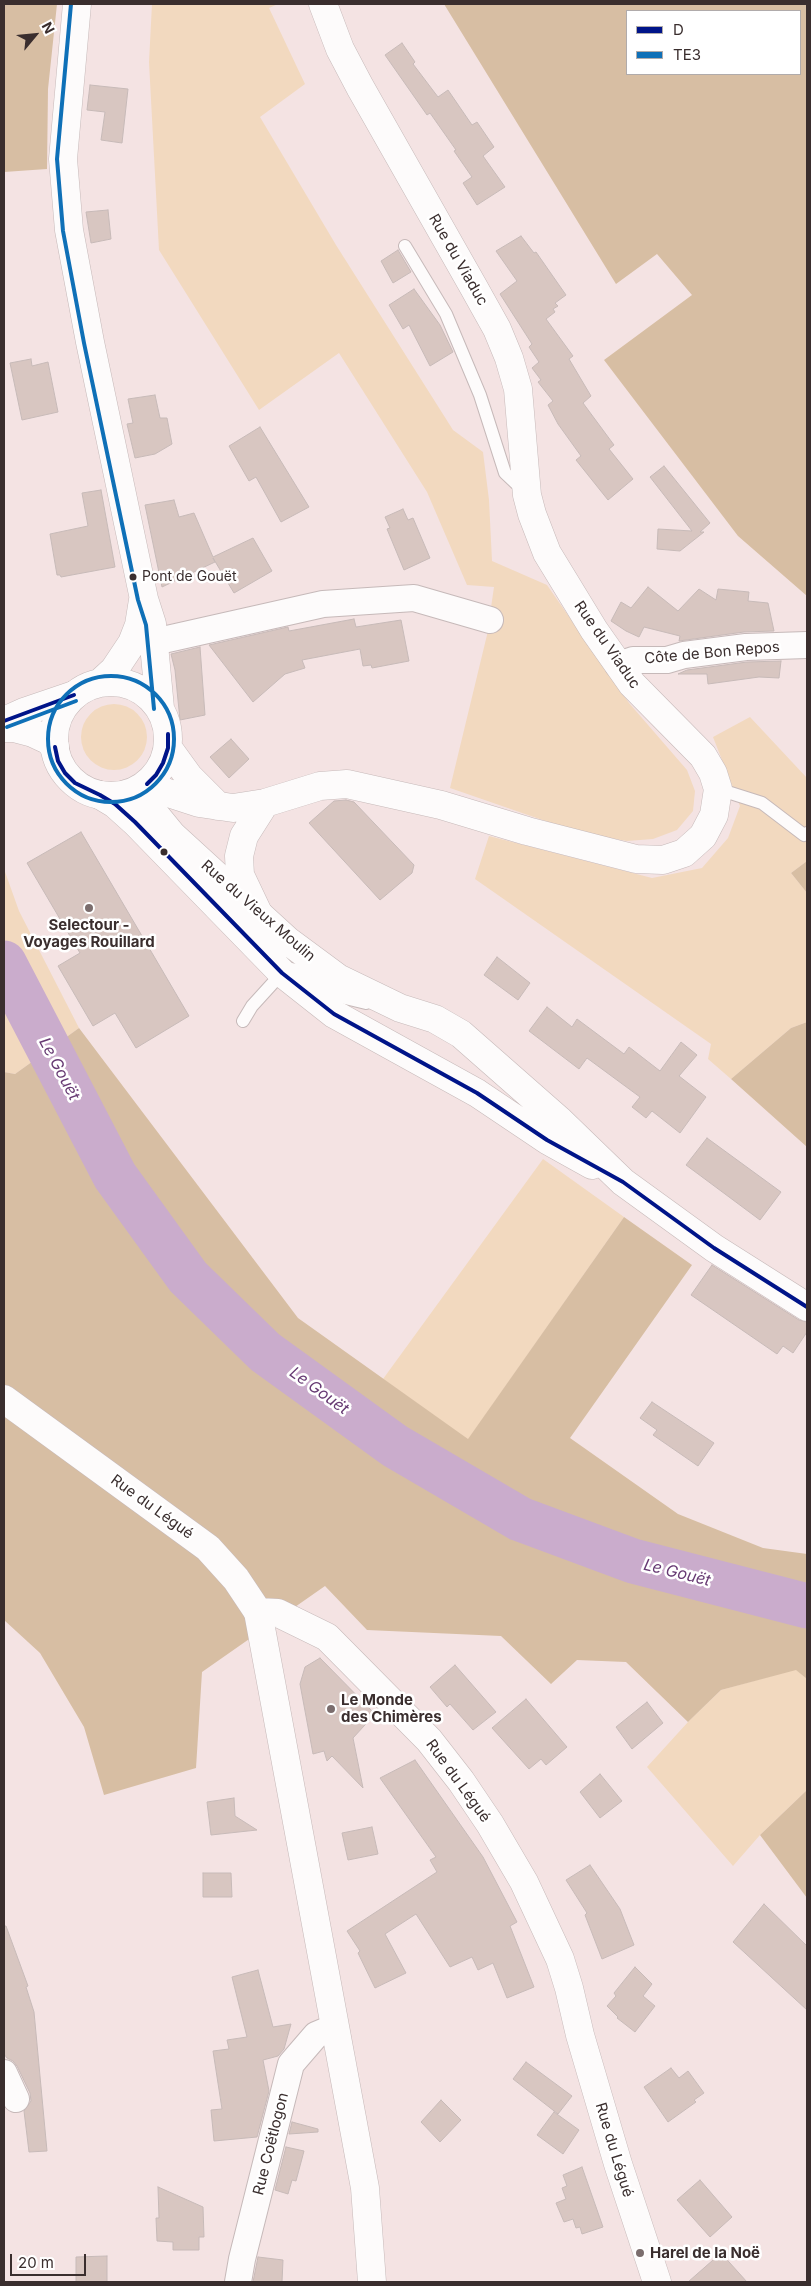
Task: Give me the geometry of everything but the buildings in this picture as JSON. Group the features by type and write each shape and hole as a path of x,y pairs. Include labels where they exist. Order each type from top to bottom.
{"main road":[{"path":"74,695 60,714 56,724 54,747 58,761 65,773 86,790 100,795 124,795 146,784 163,762 168,748 168,734 160,708 152,624 144,599 90,342 69,230 63,159 77,4"},
{"name":"Rue du Viaduc","path":"323,4 340,49 360,87 497,329 518,390 527,495 534,522 547,553 578,605 618,665 643,696 703,756 713,773 718,789"},
{"path":"101,682 114,670 132,643 139,625 144,599"},
{"path":"4,722 40,705 74,695 91,685 101,682 115,681 140,689 151,697 160,708"},
{"path":"4,728 14,728 33,733 48,740 54,747"},
{"path":"168,748 189,776 218,806"},
{"path":"146,784 156,789 232,808 265,803 320,786 347,784 441,806 609,853 636,859 664,860 684,853 703,836 714,815 718,789"},
{"name":"Rue du Vieux Moulin","path":"146,784 154,813 172,836 288,941 338,978 400,1008 435,1019 460,1034 560,1121 623,1182"},
{"name":"Rue du Vieux Moulin","path":"100,795 115,804 135,822 282,973 334,1014 477,1093 547,1140 623,1182 714,1248 807,1307"},
{"path":"258,915 240,875 239,856 244,836 265,803"},
{"name":"Rue du Légué","path":"4,1399 208,1548 236,1579 258,1612 278,1613 327,1637 429,1740 476,1803 503,1845 543,1921 560,1959 580,2035 621,2173 657,2282"},
{"path":"258,1612 365,2188 372,2282"}],"street":[{"path":"154,642 332,603 414,598 490,620"},
{"name":"Côte de Bon Repos","path":"618,665 632,660 667,660 684,655 746,647 807,645"},
{"name":"Rue Coëtlogon","path":"238,2282 242,2259 291,2064 316,2035 335,2027"},
{"path":"4,2073 16,2099"}],"lane":[{"path":"404,246 446,314 480,395 505,473 527,495"},
{"path":"718,789 762,803 804,835 807,833"},
{"name":"Rue du Vieux Moulin","path":"282,973 289,969 299,970 326,990 341,997 400,1008"},
{"path":"243,1021 252,1006 282,973"}],"shaded area":[{"path":"4,4 57,4 48,89 47,169 4,172"},
{"path":"152,4 278,4 269,8 305,84 260,117 336,245 453,430 483,452 489,500 492,561 547,585 629,703 687,770 695,791 693,811 677,830 653,839 627,841 580,833 450,788 487,635 494,587 467,585 427,492 339,353 259,410 159,250 149,62"},
{"path":"444,4 807,4 807,596 738,536 604,360 692,295 657,254 616,284"},
{"path":"114,704 127,707 137,714 144,724 147,737 144,750 137,760 127,767 114,770 101,767 91,760 84,750 81,737 84,724 91,714 101,707"},
{"path":"750,717 807,778 807,861 791,873 807,893 807,1022 791,1028 731,1079 708,1059 711,1044 475,879 489,836 652,878 702,868 728,838 740,806 713,737"},
{"path":"807,861 807,893 791,873"},
{"path":"4,869 19,911 79,1028 15,1074 4,1072"},
{"path":"807,1022 807,1147 731,1079 791,1028"},
{"path":"79,1028 298,1318 468,1439 624,1217 692,1265 570,1438 678,1514 763,1548 807,1554 807,1679 796,1670 721,1690 688,1722 626,1662 577,1660 551,1684 501,1636 367,1630 325,1586 202,1672 196,1768 104,1795 84,1727 40,1653 4,1620 4,1072 15,1074"},
{"path":"543,1159 624,1217 468,1440 383,1379"},
{"path":"796,1669 807,1679 807,1790 760,1835 733,1866 647,1767 688,1722 721,1690"},
{"path":"807,1790 807,1898 760,1835"}],"waterway":[{"name":"Le Gouët","path":"4,963 115,1176 188,1277 265,1352 395,1446 520,1519 633,1561 807,1606"}],"transit line":[{"name":"TE3","path":"71,4 57,159 63,231 84,343 138,600 146,625 154,709"},
{"name":"TE3","path":"111,676 135,680 156,694 170,715 174,739 170,763 156,784 135,798 111,802 87,798 66,784 52,763 48,739 52,715 66,694 87,680 111,676"},
{"name":"D","path":"4,721 74,695"},
{"name":"TE3","path":"7,727 76,701"},
{"name":"D","path":"147,784 156,775 163,763 168,748 168,734"},
{"name":"D","path":"55,747 58,761 65,773 75,783 100,795"},
{"name":"D","path":"100,795 115,804 135,822 282,973 334,1014 477,1093 547,1140 623,1182 714,1248 807,1307"}],"place":[{"name":"Pont de Gouët","path":"133,577"},
{"name":"Selectour - Voyages Rouillard","path":"89,908"},
{"name":"Le Monde des Chimères","path":"331,1709"},
{"name":"Harel de la Noë","path":"640,2253"}]}
